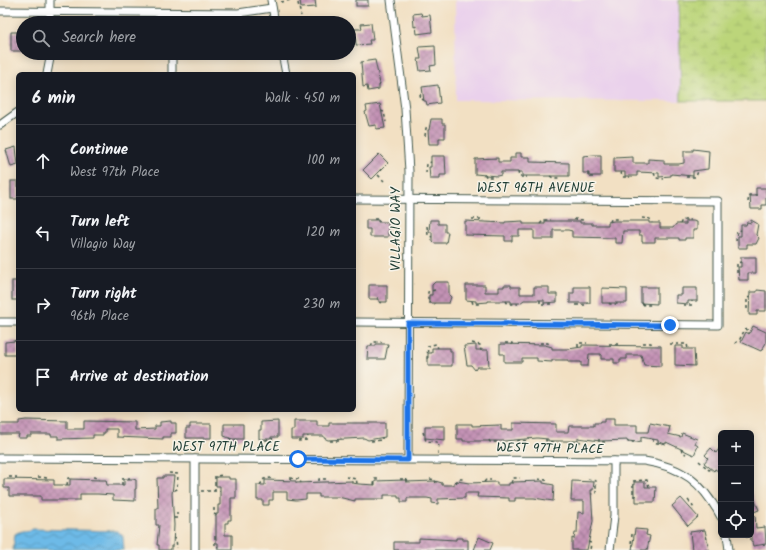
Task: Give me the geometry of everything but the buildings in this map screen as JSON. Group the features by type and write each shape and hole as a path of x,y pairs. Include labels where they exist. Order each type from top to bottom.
{"street":[{"path":"50,0 50,16"},
{"name":"VILLAGIO WAY","path":"390,0 405,109 408,149 408,460"},
{"path":"0,11 238,13 271,4 274,16"},
{"path":"47,72 50,60"},
{"path":"172,60 172,72"},
{"path":"283,60 286,72"},
{"path":"0,125 16,113"},
{"name":"WEST 96TH AVENUE","path":"356,199 718,201 718,325 408,323"},
{"path":"0,322 16,322"},
{"path":"356,322 408,323"},
{"name":"WEST 97TH PLACE","path":"0,458 644,461 675,469 701,486 712,500 718,511"},
{"path":"195,459 195,550"},
{"path":"610,550 614,516 614,461"},
{"path":"727,538 729,550"}],"path":[{"path":"281,2 291,0"},
{"path":"298,3 301,16"},
{"path":"420,94 421,99 424,100"},
{"path":"381,111 384,112 386,122"},
{"path":"425,136 426,128 430,126"},
{"path":"426,173 427,164 431,162"},
{"path":"686,177 696,177 698,171"},
{"path":"518,172 519,176 527,177"},
{"path":"588,172 588,177 595,177"},
{"path":"621,172 622,177 630,177"},
{"path":"654,173 656,178 664,179"},
{"path":"485,174 486,177 495,177"},
{"path":"378,175 384,181"},
{"path":"550,176 553,178 560,178"},
{"path":"748,202 749,195 757,194"},
{"path":"574,218 583,220 584,223"},
{"path":"642,218 650,219 652,223"},
{"path":"374,219 380,219 380,222"},
{"path":"472,219 482,219 483,221"},
{"path":"610,222 611,219 620,219"},
{"path":"540,224 544,220 551,220"},
{"path":"680,224 682,220 691,220"},
{"path":"427,226 428,234 432,237"},
{"path":"736,241 737,232 741,230"},
{"path":"737,273 737,263 741,262"},
{"path":"435,290 428,292 428,302 435,304"},
{"path":"378,297 378,302 383,303"},
{"path":"747,309 747,298 751,297"},
{"path":"540,300 541,304 551,304"},
{"path":"472,301 473,304 481,304"},
{"path":"506,301 508,304 518,304"},
{"path":"683,305 692,305 692,301"},
{"path":"576,305 586,305 588,303"},
{"path":"609,303 621,304"},
{"path":"642,303 644,305 651,305"},
{"path":"735,343 739,341 744,329 750,331"},
{"path":"372,346 373,342 382,342"},
{"path":"472,343 480,345 481,351"},
{"path":"505,343 512,343 512,348"},
{"path":"540,343 548,343 550,347"},
{"path":"578,347 578,343 586,343"},
{"path":"643,343 651,343 652,347"},
{"path":"427,359 428,346 436,344 438,348"},
{"path":"609,344 619,344 620,346"},
{"path":"670,344 687,344 688,349"},
{"path":"423,432 426,441 439,441 438,460"},
{"path":"298,441 308,440 308,436"},
{"path":"266,440 272,440 273,437"},
{"path":"371,441 382,440 382,437"},
{"path":"229,438 232,440 237,440"},
{"path":"330,441 339,441 341,438"},
{"path":"517,441 526,441 526,438"},
{"path":"193,443 202,443 204,439"},
{"path":"546,439 546,441 553,442"},
{"path":"572,442 580,442 582,439"},
{"path":"599,439 599,442 607,442"},
{"path":"653,439 653,442 662,444"},
{"path":"489,440 490,442 499,442"},
{"path":"627,440 628,442 634,442"},
{"path":"681,449 682,452 686,454"},
{"path":"699,462 710,470 711,469"},
{"path":"169,474 178,474 177,489 173,492"},
{"path":"215,491 215,476 224,475"},
{"path":"9,477 16,477 16,481"},
{"path":"38,477 48,478 48,480"},
{"path":"346,477 356,480 357,483"},
{"path":"67,485 68,479 73,478"},
{"path":"93,478 98,478 99,480"},
{"path":"122,485 122,479 130,478"},
{"path":"260,486 264,479 271,478"},
{"path":"290,478 299,479 301,483"},
{"path":"511,483 513,478 520,478"},
{"path":"319,481 319,479 328,479"},
{"path":"374,485 375,479 381,479"},
{"path":"400,479 406,479 408,482"},
{"path":"430,479 435,480 436,483"},
{"path":"456,483 458,479 463,479"},
{"path":"538,479 546,480 547,484"},
{"path":"588,479 596,481 595,494 591,494"},
{"path":"484,482 486,480 491,480"},
{"path":"636,496 633,496 633,481 647,480 649,487"},
{"path":"195,491 220,491"},
{"path":"688,500 694,508 693,510"},
{"path":"214,508 214,514 216,516"},
{"path":"174,518 177,518 177,511"},
{"path":"632,534 631,544 634,545"},
{"path":"215,536 215,546 218,547"},
{"path":"706,536 709,546"},
{"path":"173,538 176,539 177,548"},
{"path":"588,542 591,544 590,550"}],"shaded area":[{"path":"455,0 679,0 681,101 456,100"}],"green space":[{"path":"679,0 766,0 766,101 681,101"}],"water":[{"path":"33,529 118,531 123,536 124,550 13,550 15,534"}],"route":[{"path":"298,459 408,460 408,323 670,325"}]}
